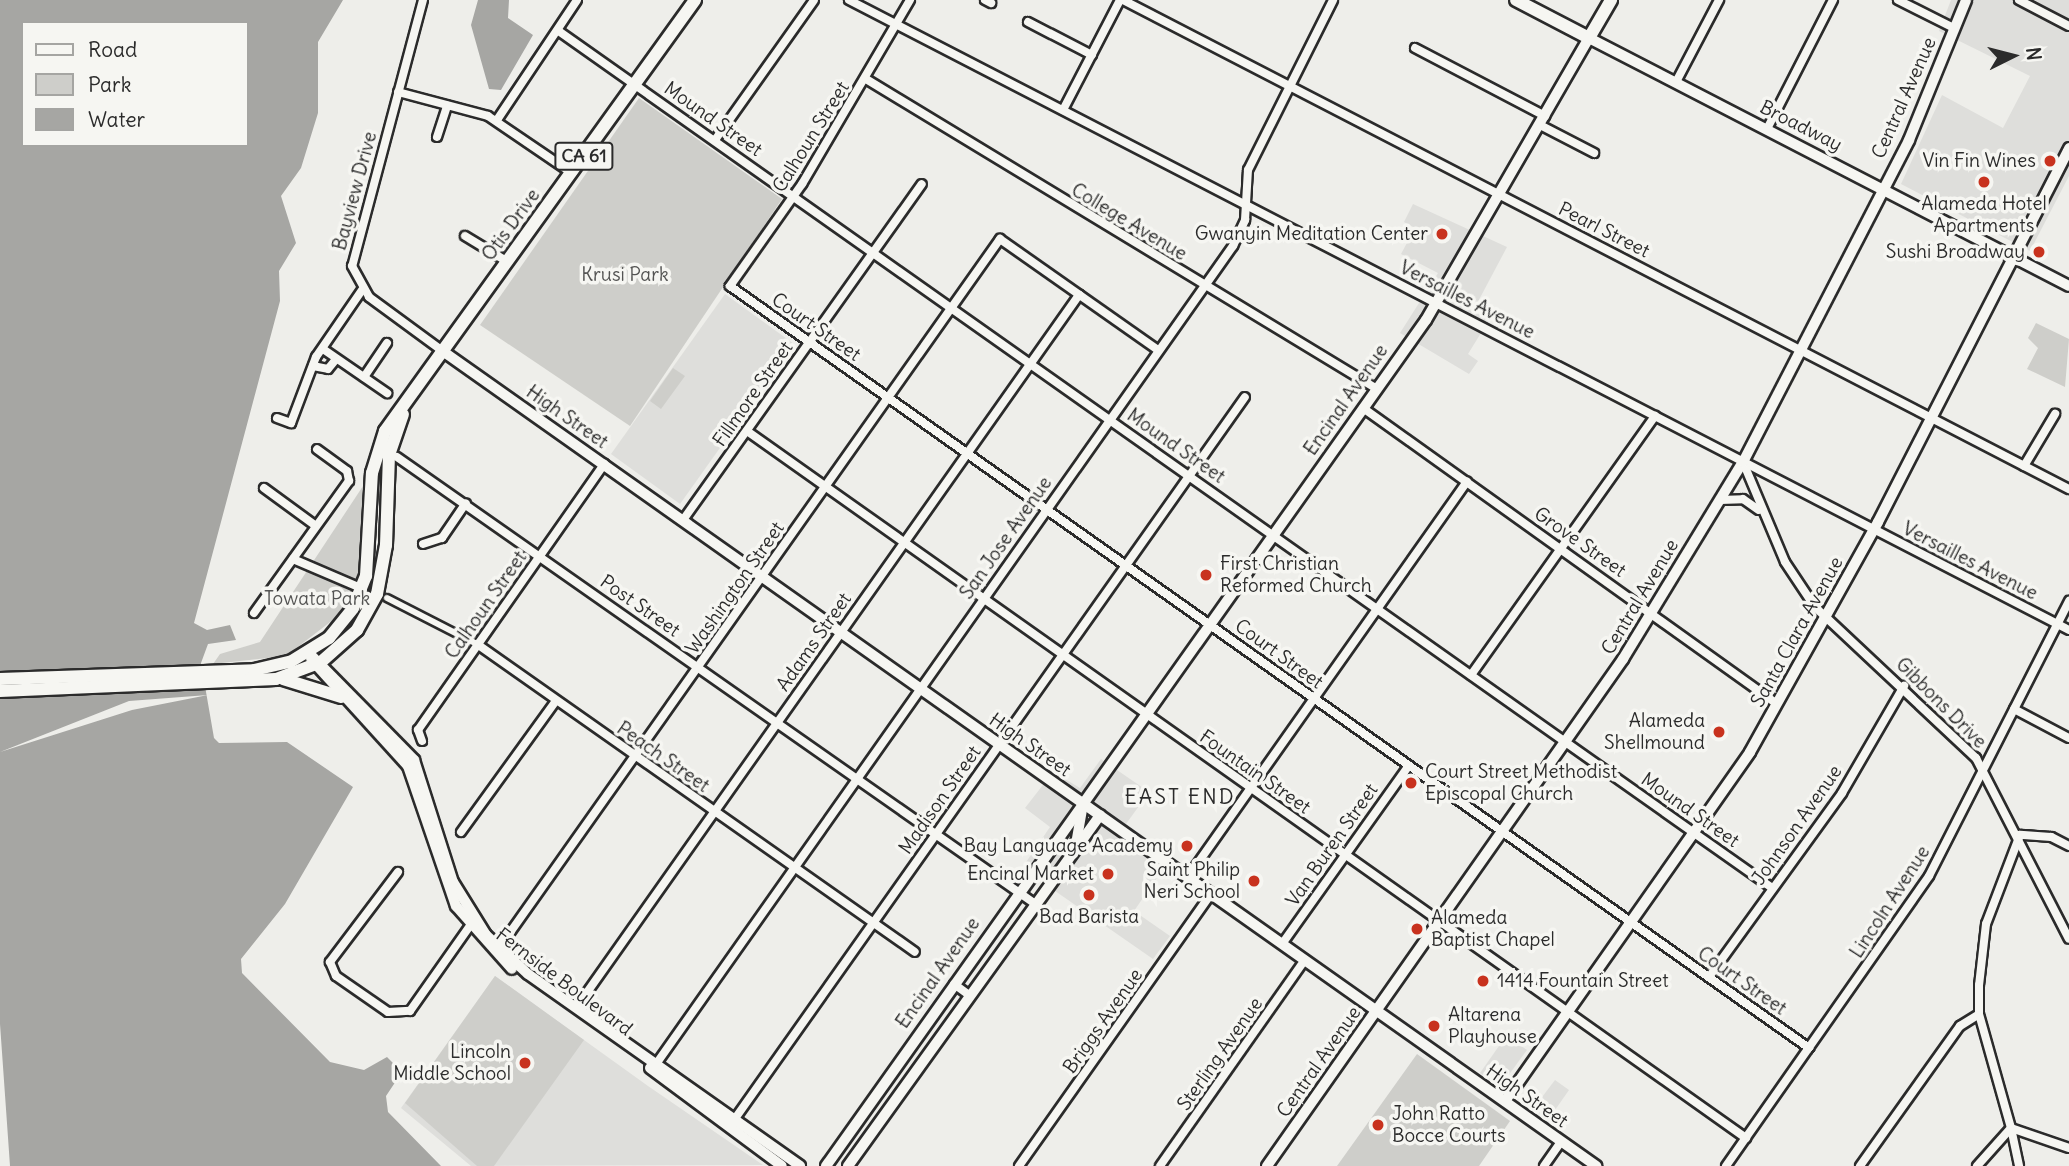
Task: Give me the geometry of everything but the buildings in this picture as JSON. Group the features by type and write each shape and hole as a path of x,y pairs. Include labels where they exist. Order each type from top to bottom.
{"main road":[{"name":"Otis Drive","path":"220,678 272,667 309,653 341,624 363,589 374,464 385,431 695,0"},
{"name":"Broadway","path":"1516,0 1589,38"},
{"name":"Encinal Avenue","path":"1083,804 1437,302 1611,0"},
{"name":"High Street","path":"444,352 1596,1166"},
{"name":"Otis Drive","path":"220,678 276,678 317,664 357,629 377,594 386,545 389,455 407,404"},
{"name":"Fernside Boulevard","path":"309,653 341,697 408,766 445,884 472,923 497,951 654,1067 800,1166"},
{"name":"Fernside Boulevard","path":"317,664 414,761 453,881 472,923"},
{"name":"CA 61","path":"0,679 220,678"},
{"name":"CA 61","path":"0,691 220,678"},
{"path":"276,678 341,697"},
{"name":"Fernside Boulevard","path":"497,951 654,1067 685,1098 782,1166"},
{"path":"685,1098 721,1110"}],"street":[{"name":"Bayview Drive","path":"362,290 352,253 423,0"},
{"path":"496,120 560,32 578,0"},
{"path":"715,140 814,0"},
{"name":"Versailles Avenue","path":"849,0 2069,630"},
{"name":"Calhoun Street","path":"730,286 794,195 911,0"},
{"path":"1063,110 1122,0"},
{"name":"Pearl Street","path":"1122,0 2069,489"},
{"name":"San Jose Avenue","path":"654,1067 1240,233 1248,170 1333,0"},
{"path":"1676,82 1719,0"},
{"path":"1767,130 1833,0"},
{"path":"1898,0 1954,28"},
{"name":"Central Avenue","path":"1267,1166 1566,741 1651,613 1743,462 1882,189 1966,0"},
{"path":"2019,0 2069,26"},
{"path":"1028,22 1092,55"},
{"name":"Mound Street","path":"560,32 1772,888"},
{"name":"Broadway","path":"1589,38 2069,286"},
{"path":"1415,48 1543,120 1594,153"},
{"name":"College Avenue","path":"866,79 1377,389"},
{"path":"397,92 496,120 572,173"},
{"path":"437,138 447,106"},
{"name":"Santa Clara Avenue","path":"1505,1101 1694,833 1777,704 1874,530 2069,148"},
{"name":"Fillmore Street","path":"683,520 922,184"},
{"path":"465,236 508,262"},
{"name":"Washington Street","path":"497,951 1000,239 1079,295"},
{"name":"Court Street","path":"730,286 1809,1048"},
{"path":"277,418 291,423 313,366 362,290 444,352"},
{"path":"1079,295 1158,350"},
{"name":"Adams Street","path":"576,1008 1079,295"},
{"path":"364,377 387,343"},
{"path":"323,349 387,393"},
{"path":"313,366 328,369 336,359"},
{"name":"Madison Street","path":"734,1120 1245,397"},
{"name":"Grove Street","path":"1363,408 1777,704"},
{"path":"2024,466 2055,414"},
{"path":"1471,675 1655,416"},
{"name":"Fountain Street","path":"747,431 1746,1138"},
{"path":"254,613 349,481 347,471 317,449"},
{"name":"Post Street","path":"397,457 467,503 1034,904"},
{"name":"Gibbons Drive","path":"1743,462 1762,511 1797,582 1826,615 1965,744 1983,770 2020,835 2069,939"},
{"name":"Calhoun Street","path":"422,741 418,730 604,464"},
{"path":"1188,877 1467,481"},
{"path":"264,488 316,526"},
{"path":"1720,500 1743,499 1762,511"},
{"path":"423,544 442,538 467,503"},
{"path":"293,559 363,589"},
{"name":"Peach Street","path":"387,598 477,644 915,952"},
{"name":"Lincoln Avenue","path":"1726,1166 1917,895 2069,601"},
{"name":"Johnson Avenue","path":"1709,977 1842,793 1904,686"},
{"path":"461,832 556,701"},
{"path":"2014,709 2069,738"},
{"name":"Van Buren Street","path":"1282,944 1409,765"},
{"name":"Encinal Avenue","path":"1076,846 1083,804"},
{"name":"Encinal Avenue","path":"827,1166 1018,892 1083,804"},
{"name":"Encinal Avenue","path":"848,1166 1100,815"},
{"path":"2018,1166 2011,1128 1979,1014 1986,924 2020,835 2051,836 2069,846"},
{"path":"398,872 334,953 336,976 403,1016 472,923"},
{"name":"Briggs Avenue","path":"1019,1166 1211,894"},
{"name":"Sterling Avenue","path":"1160,1166 1306,960"},
{"path":"954,984 969,995"},
{"path":"1860,1166 1960,1026 1979,1014"},
{"path":"2011,1128 2069,1148"},
{"path":"1977,1166 2011,1128"},
{"path":"1544,1166 1561,1142"}],"shaded area":[{"path":"1951,0 2069,0 2069,176 2030,251 1901,184 1942,95 2003,128 2030,76 1939,31"},
{"path":"1413,204 1507,247 1473,311 1489,320 1468,354 1478,361 1469,374 1400,333 1438,273 1401,254 1415,228 1404,222"},
{"path":"725,294 794,344 680,504 611,454"},
{"path":"1101,759 1149,792 1126,824 1172,856 1134,911 1170,936 1153,959 1022,868 1050,827 1025,808 1053,772 1080,788"},
{"name":"Lincoln Middle School","path":"495,976 763,1165 471,1166 401,1108"},
{"path":"1506,1036 1527,1050 1500,1087 1480,1073"},
{"path":"1555,1080 1569,1090 1548,1120 1533,1109"}],"green space":[{"name":"Krusi Park","path":"639,98 782,199 630,426 480,325"},
{"path":"2036,323 2069,339 2065,387 2027,369 2038,348 2028,338"},
{"path":"673,368 685,376 661,409 650,401"},
{"name":"Towata Park","path":"363,486 359,574 338,616 286,656 213,664 220,654 260,642"},
{"path":"495,976 584,1040 494,1166 477,1166 405,1103"},
{"path":"1417,1054 1510,1121 1479,1166 1337,1166"}],"water":[{"path":"0,0 343,0 318,42 318,113 301,168 281,196 296,243 279,271 280,301 194,623 207,630 230,625 236,640 208,644 201,663 214,738 219,743 287,742 353,787 285,904 241,959 242,973 330,1062 364,1070 387,1057 402,1072 386,1096 388,1112 441,1166 10,1166 0,1024"},
{"path":"478,0 509,0 508,18 533,35 501,90 489,89 471,25"}],"pier":[{"path":"208,695 132,710 0,752 129,701"}],"place":[{"name":"Vin Fin Wines","path":"2050,161"},
{"name":"Alameda Hotel Apartments","path":"1984,182"},
{"name":"Gwanyin Meditation Center","path":"1442,234"},
{"name":"Sushi Broadway","path":"2039,252"},
{"name":"First Christian Reformed Church","path":"1206,575"},
{"name":"Alameda Shellmound","path":"1719,732"},
{"name":"Court Street Methodist Episcopal Church","path":"1411,783"},
{"name":"Bay Language Academy","path":"1187,846"},
{"name":"Encinal Market","path":"1108,874"},
{"name":"Saint Philip Neri School","path":"1254,881"},
{"name":"Bad Barista","path":"1089,895"},
{"name":"Alameda Baptist Chapel","path":"1417,929"},
{"name":"1414 Fountain Street","path":"1483,981"},
{"name":"Altarena Playhouse","path":"1434,1026"},
{"name":"Lincoln Middle School","path":"525,1063"},
{"name":"John Ratto Bocce Courts","path":"1378,1125"}],"district":[{"name":"EAST END","path":"1180,797"}]}
